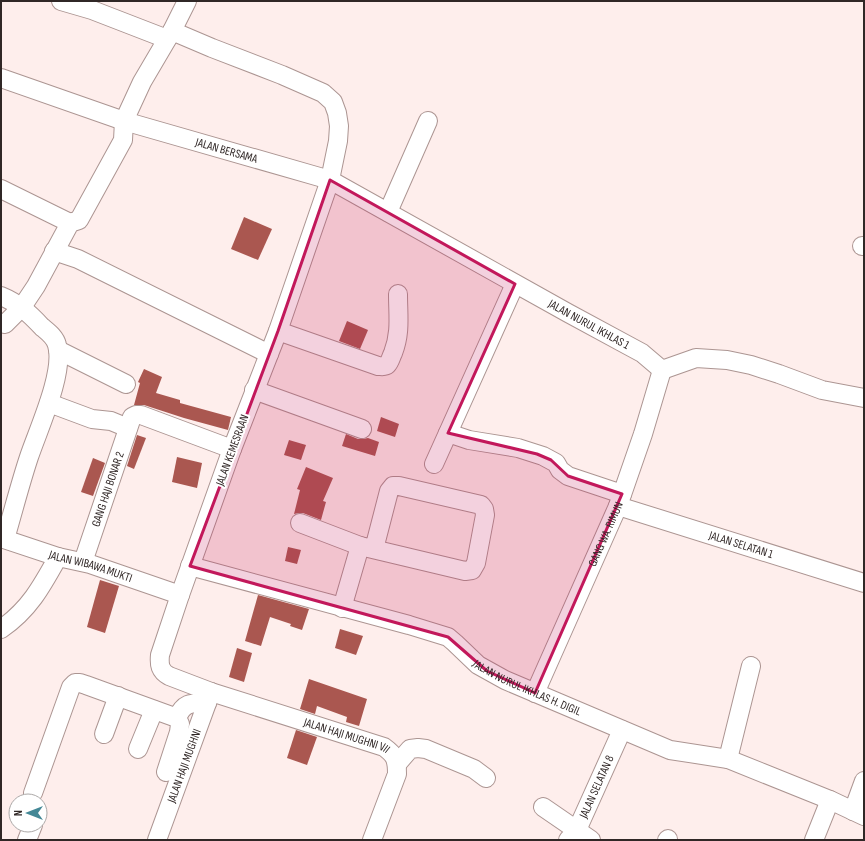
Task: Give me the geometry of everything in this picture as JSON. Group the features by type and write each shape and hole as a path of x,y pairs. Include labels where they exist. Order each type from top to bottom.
{"street":[{"name":"JALAN KEMESRAAN","path":"61,1 94,6 170,35 212,48 282,75 323,94 333,102 337,113 339,126 338,141 330,180 278,331 232,448 160,655 160,668 164,673 209,697"},
{"path":"1,323 5,324 22,307 36,286 54,250 70,223 79,220 123,140 124,121 142,82 170,35 187,1"},
{"name":"JALAN BERSAMA","path":"1,78 124,121 330,180"},
{"path":"388,212 428,121"},
{"name":"JALAN NURUL IKHLAS 1","path":"330,180 515,284 642,353 662,370"},
{"path":"1,189 70,223"},
{"path":"54,250 78,259 268,354"},
{"path":"434,464 515,284"},
{"path":"278,331 378,366 384,366 387,365 390,360 397,343 399,331 398,294"},
{"path":"1,296 22,307 54,338 58,346 57,370 49,403 29,457 3,539"},
{"path":"58,350 126,384"},
{"path":"662,370 696,358 727,360 758,367 822,390 864,398"},
{"name":"GANG WA. RIMUN","path":"535,694 620,500 643,434 662,370"},
{"path":"254,390 362,429"},
{"path":"49,403 92,419 130,423 136,415 141,415 232,448"},
{"name":"GANG HAJI BONAR 2","path":"83,562 130,423"},
{"name":"JALAN SELATAN 1","path":"448,433 469,440 533,452 551,460 563,473 568,476 620,500 864,583"},
{"path":"300,523 367,548 465,570 472,570 476,563 485,515 484,509 481,505 399,486 393,486 389,491 367,548 342,608"},
{"name":"JALAN WIBAWA MUKTI","path":"3,539 58,557 83,562 180,595"},
{"path":"1,629 13,621 32,601 58,557"},
{"name":"JALAN NURUL IKHLAS H. DIGIL","path":"190,566 409,625 448,637 478,665 487,671 535,694 670,750 728,759 830,800 858,814"},
{"path":"728,759 752,666"},
{"path":"34,793 71,687 75,683 80,683 118,696 177,718 180,724 179,732 166,772"},
{"path":"104,734 118,696"},
{"path":"177,718 180,710 186,705 209,697"},
{"name":"JALAN HAJI MUGHNI VII","path":"209,697 384,746 394,754 397,764 397,774 372,840"},
{"name":"JALAN HAJI MUGHNI","path":"157,840 209,697"},
{"path":"138,749 154,710"},
{"name":"JALAN SELATAN 8","path":"572,835 622,730"},
{"path":"397,764 410,749 426,749 474,769 486,778"},
{"path":"858,814 864,781"},
{"path":"814,840 830,800"},
{"path":"543,807 572,835 591,840"}],"highlighted area":[{"path":"330,180 515,284 448,433 537,454 551,460 568,476 622,494 535,693 487,671 448,637 190,566 278,331"}],"building":[{"path":"244,217 272,229 258,260 231,249"},
{"path":"347,321 368,330 360,349 339,341"},
{"path":"144,369 162,377 156,393 180,400 180,403 231,417 228,430 144,405 134,405 140,383 138,382"},
{"path":"381,417 399,424 395,437 377,431"},
{"path":"346,434 358,439 368,438 379,442 375,456 342,446"},
{"path":"137,435 146,438 134,469 127,466"},
{"path":"289,440 306,445 301,460 284,455"},
{"path":"177,457 202,463 197,488 172,482"},
{"path":"93,458 105,463 93,496 81,492"},
{"path":"306,467 333,478 323,501 326,502 321,520 303,513 294,514 300,490 297,489"},
{"path":"288,547 301,550 297,564 285,561"},
{"path":"100,580 119,586 105,633 87,627"},
{"path":"258,595 309,609 302,630 290,626 291,624 270,617 261,646 245,641"},
{"path":"340,629 363,636 356,655 335,648"},
{"path":"237,648 252,653 244,682 229,677"},
{"path":"309,679 367,699 359,726 346,722 347,717 317,706 315,714 300,709"},
{"path":"296,730 317,737 307,765 287,758"}]}
